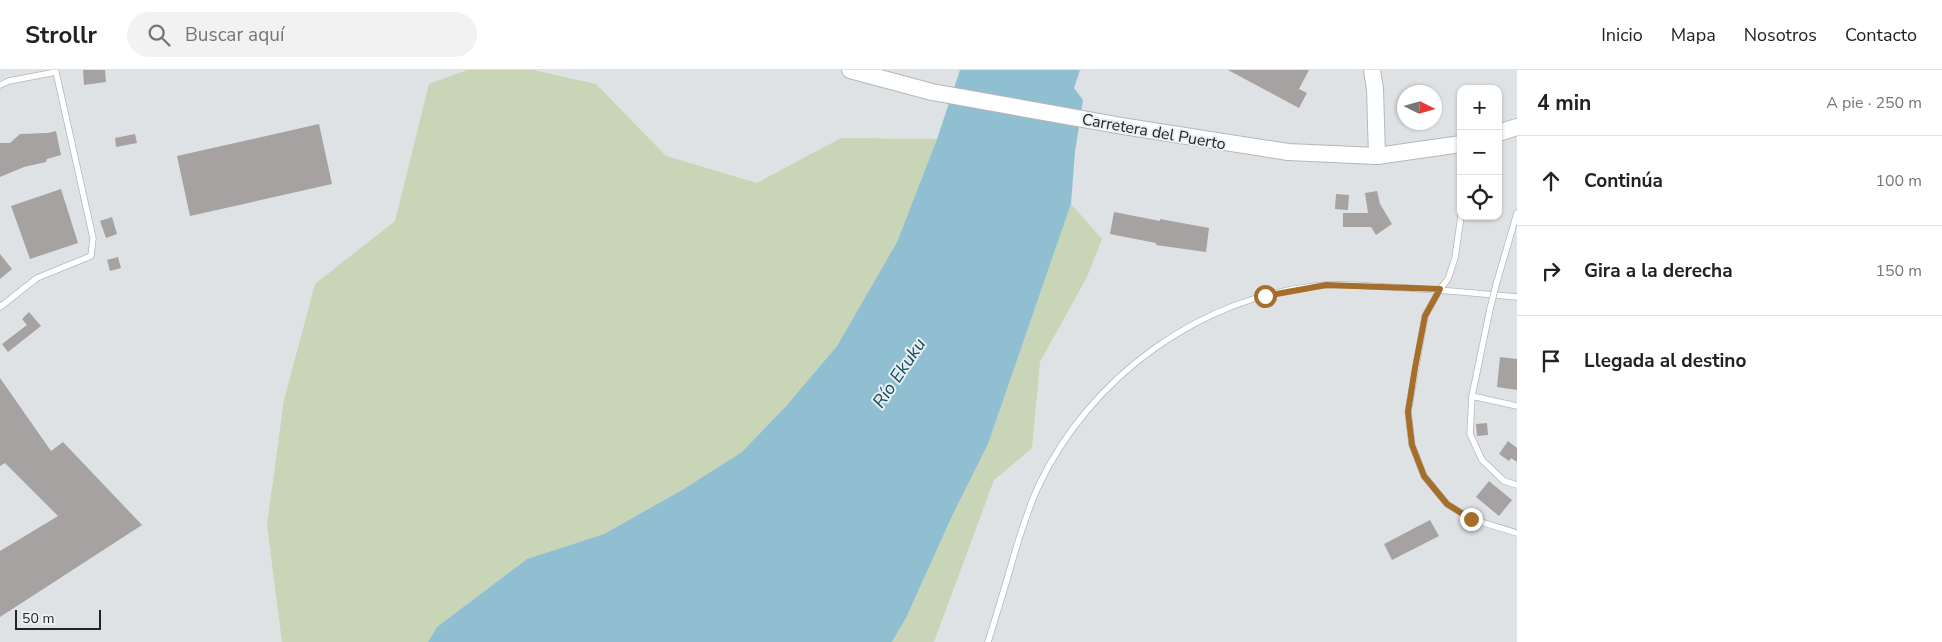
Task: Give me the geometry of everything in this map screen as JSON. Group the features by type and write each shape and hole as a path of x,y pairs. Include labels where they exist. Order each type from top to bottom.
{"main road":[{"name":"Carretera del Puerto","path":"850,70 932,92 1122,126 1288,152 1377,156 1457,145"},
{"path":"1372,70 1375,89 1377,156"},
{"path":"1502,132 1517,127"}],"lane":[{"path":"0,86 8,81 56,72 93,238 91,256 37,278 0,307"},
{"path":"1517,213 1490,309 1472,396 1470,434 1482,460 1504,481 1517,485"},
{"path":"1460,220 1455,258 1448,279 1440,289 1425,316 1408,412 1412,445 1424,476 1447,504 1471,519 1517,533"},
{"path":"988,642 1024,523 1038,488 1075,426 1131,367 1180,331 1208,316 1265,296 1326,285 1440,289 1517,297"},
{"path":"1472,396 1517,406"}],"green space":[{"path":"467,70 533,70 596,84 666,156 757,183 841,138 937,139 897,242 837,346 787,405 742,452 682,490 604,534 527,559 437,627 428,642 282,642 267,525 284,400 315,284 395,221 429,84"},
{"path":"1071,204 1102,239 1087,277 1040,362 1032,448 994,480 934,642 892,642 906,618 953,514 988,444"}],"water":[{"name":"Río Ekuku","path":"960,70 1080,70 1074,88 1083,100 1075,152 1071,204 988,444 953,514 906,618 892,642 428,642 437,627 527,559 604,534 682,490 742,452 787,405 837,346 897,242 937,139"}],"building":[{"path":"83,70 105,70 106,82 84,85"},
{"path":"1228,70 1309,70 1299,89 1307,93 1299,108"},
{"path":"319,124 332,184 190,216 177,156"},
{"path":"56,131 61,155 0,177 0,143 10,143 20,134"},
{"path":"135,134 137,143 116,147 115,138"},
{"path":"61,189 78,243 30,259 11,206"},
{"path":"1377,191 1380,204 1392,224 1376,235 1371,227 1343,227 1343,213 1368,213 1365,193"},
{"path":"1336,194 1349,195 1348,210 1335,209"},
{"path":"1114,212 1209,228 1206,252 1156,245 1156,243 1110,234"},
{"path":"112,217 117,234 106,238 100,221"},
{"path":"0,254 12,269 0,279"},
{"path":"118,257 121,268 110,271 107,260"},
{"path":"29,312 41,326 8,352 2,344 27,325 22,319"},
{"path":"1500,357 1517,359 1517,390 1497,387"},
{"path":"0,378 51,451 63,442 142,525 0,617 0,551 58,516 5,463 0,466"},
{"path":"1487,423 1488,435 1477,436 1476,424"},
{"path":"1508,441 1517,448 1517,462 1511,458 1509,461 1499,454"},
{"path":"1489,481 1512,500 1499,516 1476,497"},
{"path":"1430,520 1439,536 1392,560 1384,544"}],"route":[{"path":"1265,296 1326,285 1440,289 1425,316 1415,368 1408,412 1412,445 1424,476 1447,504 1471,519"}]}
